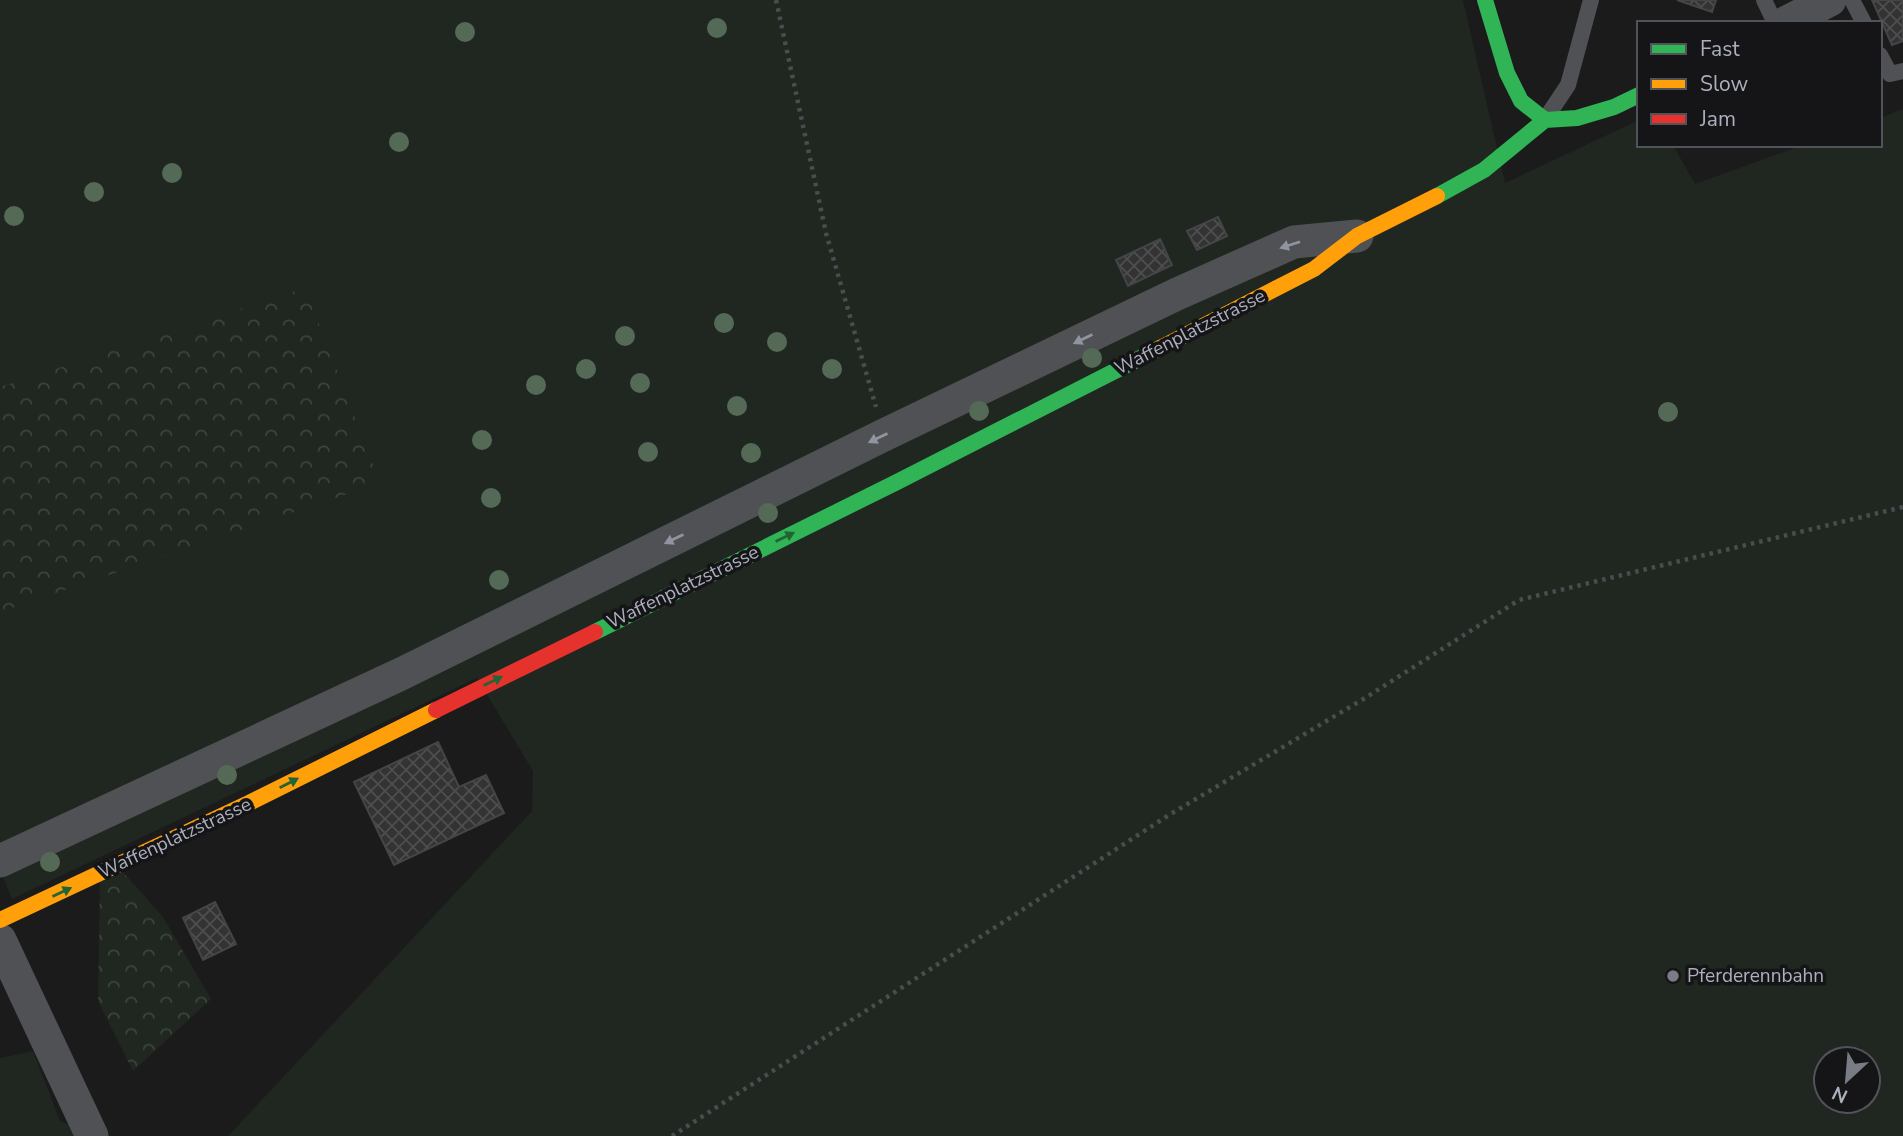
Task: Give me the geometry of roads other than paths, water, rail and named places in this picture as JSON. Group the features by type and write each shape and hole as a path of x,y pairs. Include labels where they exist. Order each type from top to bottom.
{"street":[{"path":"1789,21 1830,0"},
{"path":"1485,3 1507,73 1521,101 1545,120 1577,118 1614,107 1637,96"},
{"name":"Waffenplatzstrasse","path":"0,920 249,803 897,482 1314,269 1357,236 1403,215 1484,170 1545,120"},
{"name":"Waffenplatzstrasse","path":"0,861 401,674 884,435 1177,294 1294,242 1357,236"},
{"path":"0,940 92,1136"}],"lane":[{"path":"1485,3 1506,0"},
{"path":"1545,120 1568,85 1591,0"},
{"path":"1764,0 1774,21"},
{"path":"1852,0 1863,21"},
{"path":"1882,59 1890,74 1903,71"}],"place":[{"name":"Pferderennbahn","path":"1673,976"}]}
